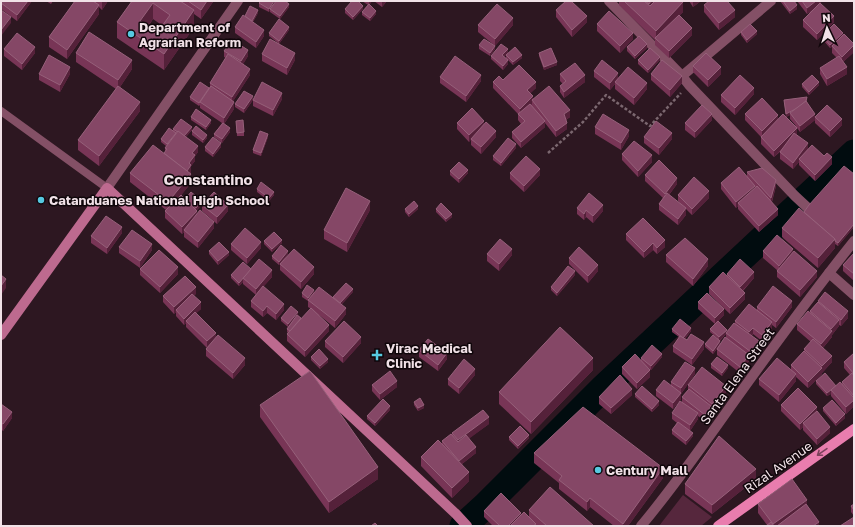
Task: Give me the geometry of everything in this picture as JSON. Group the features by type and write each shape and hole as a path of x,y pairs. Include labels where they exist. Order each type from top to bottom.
{"main road":[{"path":"1,335 107,188 456,514 467,526"},
{"name":"Rizal Avenue","path":"718,526 854,430"}],"street":[{"path":"107,188 238,1"},
{"path":"609,1 808,208"},
{"path":"682,76 771,1"},
{"name":"Santa Elena Street","path":"640,526 681,476 717,424 829,273 849,241"},
{"path":"829,273 854,295"}],"lane":[{"path":"1,111 107,188"}],"path":[{"path":"548,153 583,122 606,95 650,126 689,85"}],"shaded area":[{"path":"683,495 712,517 701,526 659,526"}],"building":[{"path":"1,1 28,1 17,15 1,3"},
{"path":"75,1 93,1 99,5 67,50 49,37"},
{"path":"132,1 180,1 194,10 164,54 117,22","holes":["153,3 170,15 157,33 140,21"]},
{"path":"188,1 207,1 201,10"},
{"path":"261,1 274,1 269,9 259,3"},
{"path":"276,1 285,1 289,4 280,16 270,9"},
{"path":"352,1 358,1 363,6 353,17 345,9"},
{"path":"566,1 571,1 587,16 572,30 556,10"},
{"path":"624,1 644,1 650,6 655,1 683,2 656,31"},
{"path":"709,1 727,1 735,10 719,23 704,5"},
{"path":"783,1 794,1 797,5 790,11"},
{"path":"802,1 816,1 807,8"},
{"path":"820,3 834,16 817,34 803,20"},
{"path":"369,4 376,11 370,18 362,12"},
{"path":"497,4 513,18 495,39 478,25"},
{"path":"250,6 258,10 252,21 245,16"},
{"path":"1,10 11,17 1,30"},
{"path":"609,11 633,33 620,46 597,24"},
{"path":"243,15 264,30 256,42 235,27"},
{"path":"679,15 692,28 669,51 655,38"},
{"path":"279,19 289,27 279,41 269,33"},
{"path":"750,24 757,31 747,40 741,32"},
{"path":"834,24 843,33 830,45 822,36"},
{"path":"89,32 132,60 118,80 76,53"},
{"path":"17,33 35,47 22,64 4,49"},
{"path":"844,34 854,45 842,57 832,46"},
{"path":"639,36 647,44 635,56 627,47"},
{"path":"270,39 295,53 287,68 262,54"},
{"path":"484,39 495,46 490,53 479,45"},
{"path":"232,40 248,50 241,61 224,51"},
{"path":"501,44 508,49 502,55 508,60 503,66 491,56"},
{"path":"515,47 522,55 513,62 506,55"},
{"path":"551,48 557,62 544,67 539,53"},
{"path":"650,48 660,57 648,70 638,60"},
{"path":"706,53 721,67 708,80 693,66"},
{"path":"228,54 250,69 232,97 210,83"},
{"path":"49,55 70,67 60,85 39,74"},
{"path":"455,56 481,75 466,96 440,77"},
{"path":"839,56 847,67 827,79 820,68"},
{"path":"602,60 618,73 610,83 594,71"},
{"path":"662,60 682,76 670,90 651,74"},
{"path":"575,63 585,75 564,92 560,86 566,81 560,74"},
{"path":"519,65 536,82 527,90 533,96 520,109 493,82 499,76 503,80"},
{"path":"628,67 647,83 634,98 615,82"},
{"path":"740,75 754,88 735,108 721,95"},
{"path":"812,75 819,82 809,92 802,84"},
{"path":"200,82 209,88 199,103 190,97"},
{"path":"262,82 282,93 273,110 253,100"},
{"path":"118,86 140,102 99,156 78,140"},
{"path":"211,86 234,102 224,118 200,102"},
{"path":"549,86 570,110 564,114 567,123 556,131 532,100"},
{"path":"244,91 253,96 244,109 235,104"},
{"path":"807,97 806,101 786,114 784,100"},
{"path":"762,98 778,115 762,131 745,114"},
{"path":"806,101 815,114 800,126 790,113"},
{"path":"530,104 545,121 521,142 512,132 525,121 518,114"},
{"path":"702,105 712,114 695,132 685,123"},
{"path":"827,105 842,119 830,131 815,117"},
{"path":"472,108 484,121 469,135 457,123"},
{"path":"196,109 211,120 206,127 191,117"},
{"path":"603,114 629,130 621,143 595,127"},
{"path":"783,114 797,128 774,151 761,137"},
{"path":"181,119 192,127 184,136 173,129"},
{"path":"243,120 244,132 237,133 236,121"},
{"path":"656,121 672,133 659,148 644,137"},
{"path":"486,122 496,131 481,147 471,139"},
{"path":"223,123 230,128 222,139 214,134"},
{"path":"196,126 207,135 203,140 192,131"},
{"path":"169,128 176,133 167,144 161,139"},
{"path":"178,131 198,146 192,153 195,155 189,163 191,165 187,171 164,153 167,149 165,148"},
{"path":"260,131 268,134 261,153 253,150"},
{"path":"794,133 808,143 793,163 780,152"},
{"path":"213,137 221,143 213,154 205,147"},
{"path":"508,138 516,144 501,163 493,156"},
{"path":"634,141 652,155 638,171 622,154"},
{"path":"153,145 191,174 168,202 130,173"},
{"path":"812,145 824,156 827,153 832,157 815,175 799,159"},
{"path":"526,156 540,169 524,186 510,173"},
{"path":"659,160 677,178 665,194 645,175"},
{"path":"459,162 468,170 459,179 450,171"},
{"path":"844,166 854,174 854,224 838,243 804,212"},
{"path":"739,167 755,186 736,202 721,183"},
{"path":"762,168 776,180 771,198 747,172"},
{"path":"694,177 709,191 692,209 678,195"},
{"path":"261,182 274,192 269,198 257,189"},
{"path":"757,186 778,209 759,226 738,203"},
{"path":"346,188 370,201 347,243 324,230"},
{"path":"191,192 202,201 196,208 185,199"},
{"path":"214,192 228,205 217,217 202,205"},
{"path":"589,193 603,205 593,216 586,210 584,214 577,208"},
{"path":"667,193 686,208 678,219 659,204"},
{"path":"181,195 197,211 182,227 165,211"},
{"path":"414,201 418,206 409,214 405,209"},
{"path":"441,203 452,214 446,219 436,209"},
{"path":"799,208 835,239 818,258 782,228"},
{"path":"200,210 214,222 198,242 184,230"},
{"path":"106,216 122,227 107,248 91,236"},
{"path":"643,218 665,240 657,248 653,243 644,252 626,234"},
{"path":"245,228 261,242 247,258 231,244"},
{"path":"132,230 152,244 140,261 119,247"},
{"path":"274,232 282,240 272,249 264,241"},
{"path":"777,235 793,249 779,266 763,251"},
{"path":"685,238 708,259 693,279 666,255"},
{"path":"500,239 512,249 499,264 487,254"},
{"path":"219,242 229,252 218,261 209,251"},
{"path":"281,245 288,251 279,262 272,256"},
{"path":"579,247 598,265 588,276 569,258"},
{"path":"294,249 314,267 301,282 280,264"},
{"path":"159,250 178,267 160,287 140,269"},
{"path":"794,251 817,271 800,290 777,271"},
{"path":"854,253 854,274 843,265"},
{"path":"259,259 272,270 256,289 243,278"},
{"path":"740,259 754,272 740,287 727,274"},
{"path":"243,262 251,269 239,283 231,275"},
{"path":"568,266 575,271 557,293 551,287"},
{"path":"723,272 745,293 730,308 709,287"},
{"path":"1,275 6,279 1,286"},
{"path":"185,276 196,287 174,307 163,296"},
{"path":"346,283 353,289 340,303 333,297"},
{"path":"307,285 314,290 308,298 302,293"},
{"path":"263,286 284,304 276,314 267,306 263,311 251,301"},
{"path":"773,286 792,301 776,322 757,307"},
{"path":"319,287 346,308 335,321 308,300"},
{"path":"825,292 848,311 841,320 818,301"},
{"path":"707,293 724,309 715,318 698,302"},
{"path":"192,294 201,302 184,319 176,310"},
{"path":"818,302 839,320 831,329 810,311"},
{"path":"749,304 772,322 762,335 753,328 749,332 735,321"},
{"path":"291,306 298,312 288,324 281,318"},
{"path":"311,308 329,325 305,351 287,334"},
{"path":"808,311 832,331 821,344 797,324"},
{"path":"195,312 216,333 207,341 186,321"},
{"path":"297,315 301,318 290,331 287,329"},
{"path":"680,319 691,328 683,338 672,329"},
{"path":"344,321 361,337 343,357 325,341"},
{"path":"718,321 727,330 719,337 710,329"},
{"path":"734,323 759,341 751,352 726,333"},
{"path":"560,327 593,358 531,422 499,392"},
{"path":"691,334 704,342 692,359 673,346 680,336 687,340"},
{"path":"218,335 245,358 233,373 206,349"},
{"path":"713,335 720,341 713,351 705,344"},
{"path":"725,337 749,355 740,367 717,349"},
{"path":"428,339 447,353 438,365 419,350"},
{"path":"813,339 832,356 822,366 804,349"},
{"path":"652,345 662,354 651,366 641,358"},
{"path":"319,349 328,359 320,366 311,357"},
{"path":"804,351 822,368 808,382 791,365"},
{"path":"854,353 854,374 844,362"},
{"path":"635,354 650,370 637,383 622,367"},
{"path":"717,357 728,365 722,373 711,364"},
{"path":"777,358 796,374 779,395 759,379"},
{"path":"464,359 475,369 459,388 448,379"},
{"path":"685,362 695,368 681,388 671,382"},
{"path":"702,367 726,386 712,404 688,385"},
{"path":"310,371 378,467 329,502 260,405"},
{"path":"390,371 397,381 380,394 372,385"},
{"path":"825,373 836,386 827,393 816,381"},
{"path":"852,373 854,376 854,396 842,382"},
{"path":"620,375 632,389 611,408 599,397"},
{"path":"664,380 681,393 673,403 656,390"},
{"path":"840,382 854,398 854,400 846,407 831,390"},
{"path":"642,386 659,401 652,409 635,394"},
{"path":"798,388 817,407 800,424 781,405"},
{"path":"689,389 711,406 705,415 682,397"},
{"path":"420,398 424,405 418,408 414,402"},
{"path":"383,399 390,406 375,423 367,416"},
{"path":"832,400 845,414 836,423 823,408"},
{"path":"680,401 698,413 690,425 672,413"},
{"path":"1,404 12,412 3,424 1,423"},
{"name":"Century Mall","path":"583,407 663,468 623,524 590,498 587,502 559,480 562,476 534,453"},
{"path":"483,410 489,417 458,440 452,433"},
{"path":"817,411 830,427 817,439 803,423"},
{"path":"678,422 693,433 686,441 672,430"},
{"path":"520,426 529,435 518,446 509,437"},
{"path":"451,434 458,442 466,435 476,447 459,461 442,441"},
{"path":"719,436 756,469 712,505 685,484"},
{"path":"438,440 469,472 452,488 421,457"},
{"path":"792,479 807,500 773,524 758,504"},
{"path":"550,487 594,526 547,526 529,510"},
{"path":"501,493 521,513 508,526 500,526 484,511"},
{"path":"806,504 819,522 813,526 777,526"},
{"path":"524,512 536,524 533,526 510,526"},
{"path":"854,517 854,526 840,526"},
{"path":"771,522 774,526 766,526"},
{"path":"375,523 378,526 371,526"}],"waterway":[{"path":"463,526 485,506 604,387 854,153"}],"place":[{"name":"Department of Agrarian Reform","path":"131,34"},
{"name":"Catanduanes National High School","path":"41,200"},
{"name":"Virac Medical Clinic","path":"377,355"},
{"name":"Century Mall","path":"598,470"}],"district":[{"name":"Constantino","path":"208,179"}]}
